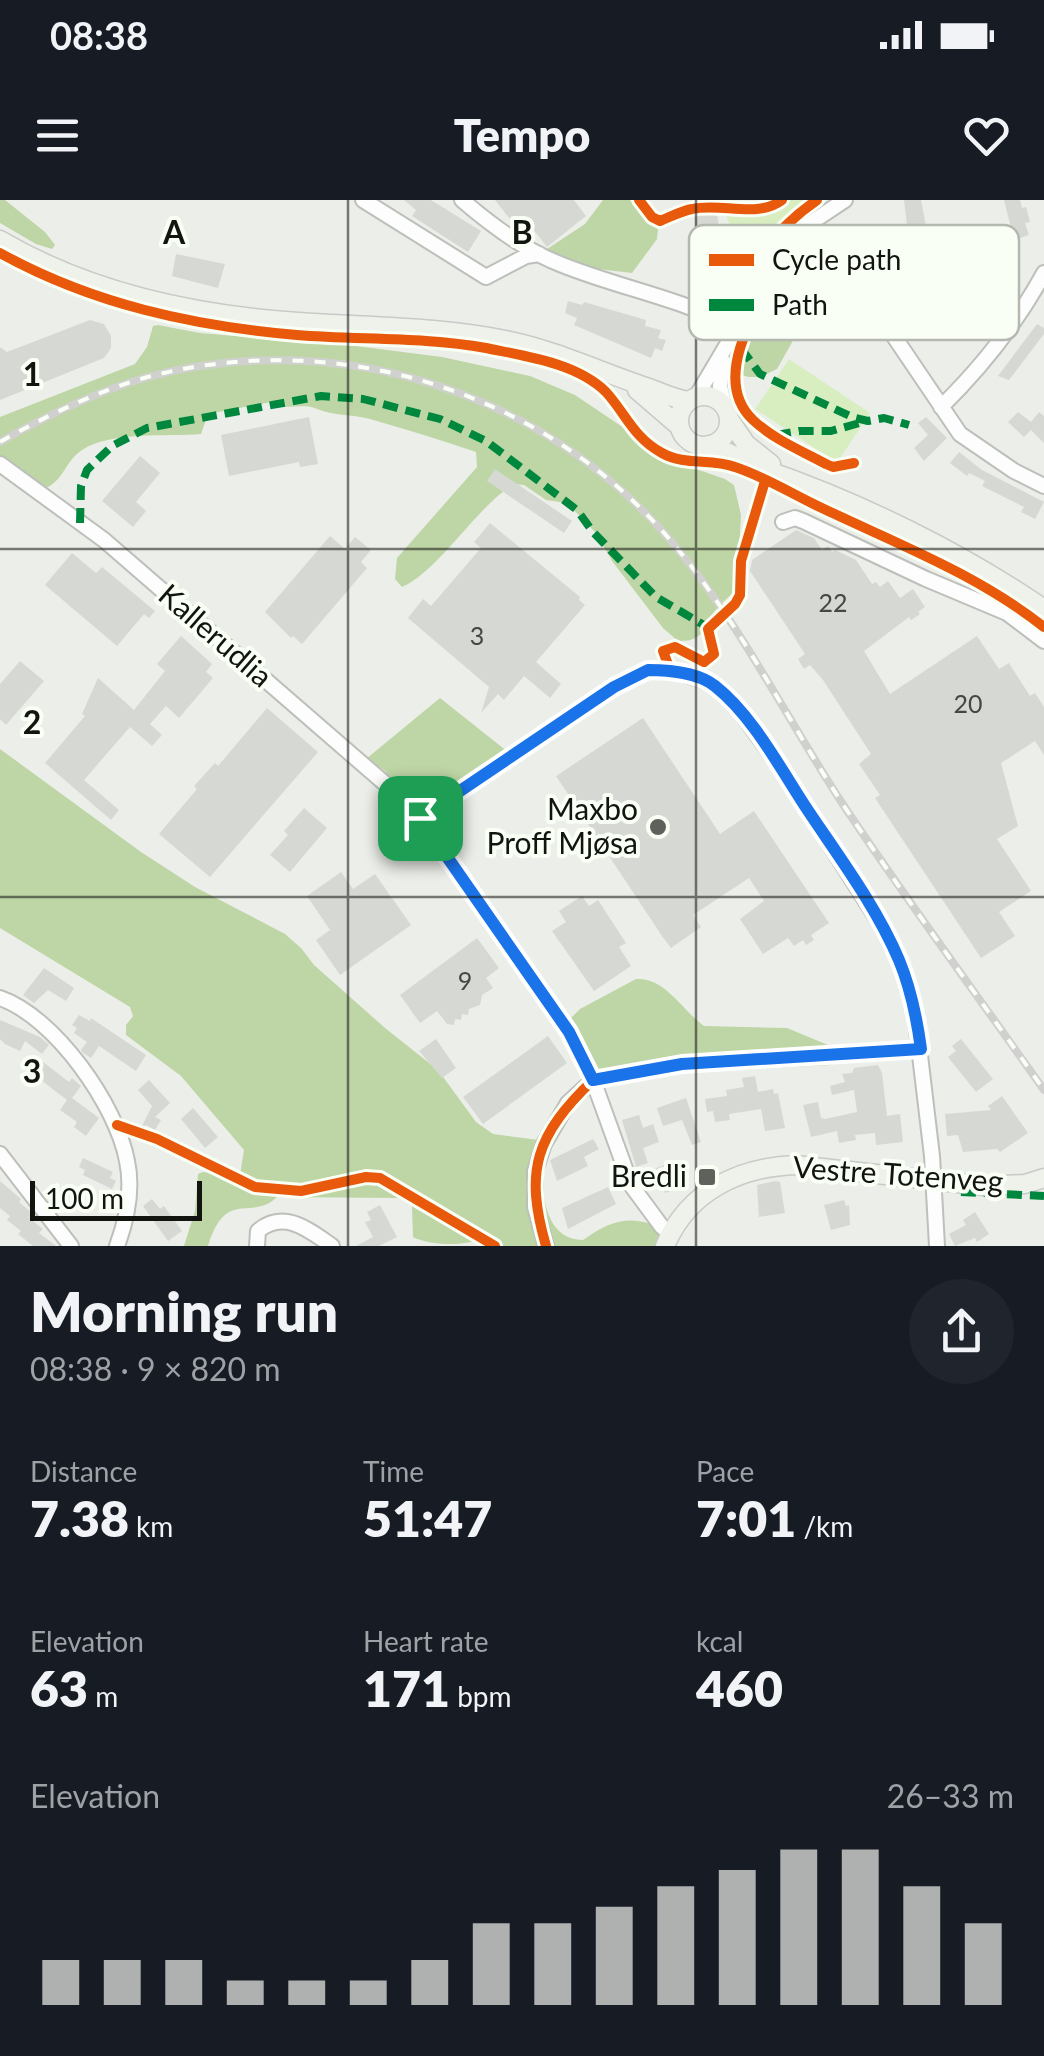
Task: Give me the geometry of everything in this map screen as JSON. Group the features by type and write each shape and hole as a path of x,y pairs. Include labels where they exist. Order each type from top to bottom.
{"main road":[{"path":"0,240 63,271 163,304 254,318 438,330 508,341 566,356 630,383 692,399 712,397 746,444 792,478"},
{"path":"630,383 680,427 690,442 709,445 792,478 951,552 1044,609"},
{"path":"680,427 682,408 692,399"},
{"path":"709,445 724,436 727,413"},
{"name":"Vestre Totenveg","path":"668,1240 689,1207 718,1184 767,1166 1001,1186 1044,1178"}],"street":[{"path":"363,200 486,277 526,256 539,254"},
{"path":"462,200 508,237 560,265 689,307"},
{"path":"808,225 845,200"},
{"path":"1019,316 1044,274"},
{"path":"692,399 731,340"},
{"path":"897,340 960,434 972,445 1044,486"},
{"path":"941,408 977,373 1001,340"},
{"path":"723,355 720,386 727,413"},
{"name":"Kallerudlia","path":"0,464 104,540 412,807 569,1032 593,1080 631,1184 668,1240"},
{"path":"783,522 795,518 1007,612 1044,640"},
{"path":"420,818 614,687 648,670 670,670 712,683 740,711 781,768 899,960 914,1006 921,1049 937,1246"},
{"path":"0,998 26,1014 75,1060 117,1125 128,1162 129,1188 118,1246"},
{"path":"546,1246 535,1208 535,1171 544,1144 568,1104 593,1080 682,1064 921,1049"},
{"path":"0,1154 71,1246"},
{"path":"257,1246 258,1231 268,1223 286,1220 302,1225 332,1246"}],"green space":[{"path":"0,200 45,232 55,245 52,249 0,223"},
{"path":"603,200 630,200 658,229 657,239 632,273 590,268 544,251 585,224"},
{"path":"785,200 807,200 776,225 730,225 726,215 731,211 768,211"},
{"path":"153,326 200,333 442,357 530,376 575,395 673,461 734,485 741,515 737,589 714,612 701,634 678,641 663,628 612,561 596,533 567,503 546,500 524,485 514,484 430,567 402,587 395,579 397,558 477,467 476,452 370,419 311,407 271,402 208,414 201,434 123,437 94,444 76,455 56,481 44,489 0,465 0,417 135,364 147,347"},
{"path":"746,340 793,340 777,369 757,376 747,377 738,372"},
{"path":"789,359 870,413 837,463 755,409"},
{"path":"440,698 508,752 435,809 419,809 384,770 366,759"},
{"path":"0,749 141,852 195,887 285,934 314,965 438,1070 476,1122 493,1134 546,1141 545,1202 557,1229 568,1237 583,1240 617,1222 639,1221 675,1234 675,1246 494,1246 481,1239 438,1243 413,1237 412,1206 398,1198 277,1197 258,1207 231,1211 215,1228 208,1246 184,1246 195,1211 198,1174 240,1175 244,1150 181,1076 126,1035 126,1025 133,1016 130,1007 0,928"},
{"path":"636,979 656,983 704,1026 787,1028 828,1045 831,1065 660,1074 610,1087 589,1063 569,1020 580,1009"}],"building":[{"path":"404,200 431,200 481,231 468,252 412,216 416,210"},
{"path":"495,200 574,200 586,216 547,247 525,219 516,227"},
{"path":"904,200 921,200 926,225 907,225"},
{"path":"1004,200 1020,200 1030,222 1025,223 1029,235 1019,238 1019,225 1010,225"},
{"path":"695,213 717,213 719,225 695,225"},
{"path":"176,254 225,264 218,288 172,276"},
{"path":"568,301 646,320 645,326 661,330 658,338 666,340 662,351 655,348 651,358 574,325 577,318 565,313"},
{"path":"90,320 104,324 111,336 111,348 104,358 0,400 0,347 7,352"},
{"path":"1037,324 1044,328 1044,334 1009,380 998,376"},
{"path":"1018,412 1031,422 1039,412 1044,416 1044,443 1031,430 1024,437 1008,422"},
{"path":"309,417 318,464 300,467 299,462 229,476 221,435"},
{"path":"926,417 947,438 924,461 914,448 928,435 918,423"},
{"path":"959,452 982,470 1044,502 1035,519 1021,512 1024,507 982,486 985,481 969,473 967,476 950,463"},
{"path":"140,456 160,473 136,502 146,511 133,527 102,501"},
{"path":"495,469 572,521 564,533 487,481"},
{"path":"490,523 585,605 536,662 561,684 550,698 524,676 504,700 498,694 481,713 489,687 408,618 423,599 431,606 481,548 474,542"},
{"path":"796,530 814,538 822,550 828,546 832,552 856,560 872,584 876,582 880,587 888,581 900,598 913,589 925,607 864,651 890,694 977,636 999,669 1009,663 1030,696 1035,693 1044,707 1044,755 1035,741 1001,763 1018,826 997,839 1031,891 999,912 1015,936 981,958 875,798 880,795 859,764 871,754 823,680 810,665 804,669 798,659 805,654 750,571 752,560"},
{"path":"330,536 345,549 355,537 371,550 361,562 367,568 302,644 265,612"},
{"path":"72,553 96,573 102,567 155,611 149,618 144,614 117,646 45,585"},
{"path":"181,636 212,664 206,672 213,678 179,718 166,706 150,724 162,735 152,746 130,727 84,780 119,810 111,820 45,763 85,716 82,714 98,678 134,710 165,671 157,664"},
{"path":"20,661 44,681 6,725 0,719 0,684"},
{"path":"267,708 318,752 210,877 159,834 197,789 194,786 215,763 218,766"},
{"path":"643,718 720,834 754,811 829,923 811,935 814,940 806,945 803,940 794,946 788,938 763,954 740,919 764,901 749,878 693,915 701,927 671,948 556,776"},
{"path":"304,808 327,828 290,872 270,855"},
{"path":"341,872 353,889 375,874 411,925 340,975 316,940 330,930 307,896"},
{"path":"582,896 589,906 598,900 626,943 619,947 631,966 594,991 552,931 566,922 559,911"},
{"path":"477,938 499,968 486,978 493,988 482,995 480,1005 469,1009 468,1015 455,1019 454,1025 447,1024 437,1011 420,1023 400,995"},
{"path":"44,968 74,988 66,1001 48,990 34,1003 23,995"},
{"path":"79,1015 90,1021 91,1018 146,1055 136,1071 99,1046 91,1058 83,1053 87,1042 74,1033 77,1028 72,1025"},
{"path":"0,1020 40,1037 49,1045 42,1054 25,1041 20,1051 5,1044 0,1039"},
{"path":"548,1036 567,1063 483,1124 463,1097"},
{"path":"436,1039 456,1068 442,1078 419,1051"},
{"path":"961,1039 993,1079 976,1092 948,1057 956,1051 952,1046"},
{"path":"38,1058 69,1082 72,1078 81,1086 72,1098 99,1118 86,1136 74,1127 77,1122 60,1110 67,1100 28,1070"},
{"path":"878,1065 887,1116 900,1114 903,1142 876,1145 875,1133 855,1135 856,1140 839,1143 837,1131 811,1137 803,1105 818,1102 821,1118 825,1119 857,1112 854,1090 832,1095 830,1086 845,1082 842,1074 852,1073 854,1068"},
{"path":"755,1076 758,1092 773,1089 774,1094 778,1093 785,1128 765,1131 761,1109 729,1114 730,1120 715,1122 713,1111 707,1112 705,1099 727,1096 726,1090 744,1087 742,1078"},
{"path":"149,1080 170,1103 155,1117 161,1120 155,1130 146,1125 140,1130 152,1106 138,1090"},
{"path":"1002,1096 1028,1133 1000,1152 963,1152 958,1135 947,1136 945,1114 991,1110 988,1106"},
{"path":"686,1098 701,1142 692,1145 682,1120 663,1126 657,1108"},
{"path":"193,1108 218,1137 205,1148 181,1119"},
{"path":"639,1115 643,1128 653,1124 659,1142 643,1148 648,1163 636,1167 622,1120"},
{"path":"593,1139 599,1149 584,1157 588,1166 557,1181 550,1160"},
{"path":"83,1158 113,1172 110,1178 116,1181 112,1189 83,1175 85,1170 79,1167"},
{"path":"679,1160 688,1185 665,1193 656,1168"},
{"path":"0,1181 32,1213 29,1218 43,1229 39,1233 56,1246 33,1246 18,1234 21,1231 0,1208"},
{"path":"780,1182 785,1213 759,1217 757,1185"},
{"path":"608,1187 616,1204 568,1229 562,1208"},
{"path":"152,1199 160,1209 164,1206 182,1231 168,1241 143,1206"},
{"path":"844,1200 849,1205 850,1225 831,1230 824,1205"},
{"path":"380,1205 397,1237 379,1246 356,1246 373,1237 365,1222 371,1220 367,1212"},
{"path":"975,1212 989,1234 977,1242 975,1238 955,1246 949,1234 966,1225 963,1220"}],"railway":[{"path":"0,442 70,406 144,378 216,364 288,360 360,367 431,383 498,409 561,445 619,489 696,572 844,806 1044,1090"}],"marked path":[{"path":"741,348 760,374 852,417 868,421 884,418 909,425"},
{"path":"80,523 81,486 87,470 112,446 147,428 321,396 363,399 440,419 486,441 577,510 656,597 709,628"},
{"path":"776,435 831,431 863,422"},
{"path":"961,1192 1044,1196"}],"cycle path":[{"path":"639,200 660,221 703,207 750,209 772,206 782,200"},
{"path":"787,225 817,200"},
{"path":"0,253 71,286 182,319 297,335 463,344 566,367 606,392 637,432 662,453 726,464 758,476 965,576 1044,627"},
{"path":"743,340 736,384 741,403 753,420 779,439 833,467 854,463"},
{"path":"546,1246 536,1196 540,1155 559,1118 593,1080 569,1032 420,818 614,687 649,670 670,670 663,651 675,647 704,662 714,654 708,629 740,595 741,561 765,481"},
{"path":"117,1125 157,1139 255,1187 301,1191 366,1177 380,1178 495,1246"}],"place":[{"name":"Maxbo Proff Mjøsa","path":"658,827"},
{"name":"Bredli","path":"707,1177"}],"route":[{"path":"648,670 670,670 712,683 740,711 781,768 881,926 899,960 914,1006 921,1049 682,1064 593,1080 569,1032 420,818 614,687 648,670"}]}
